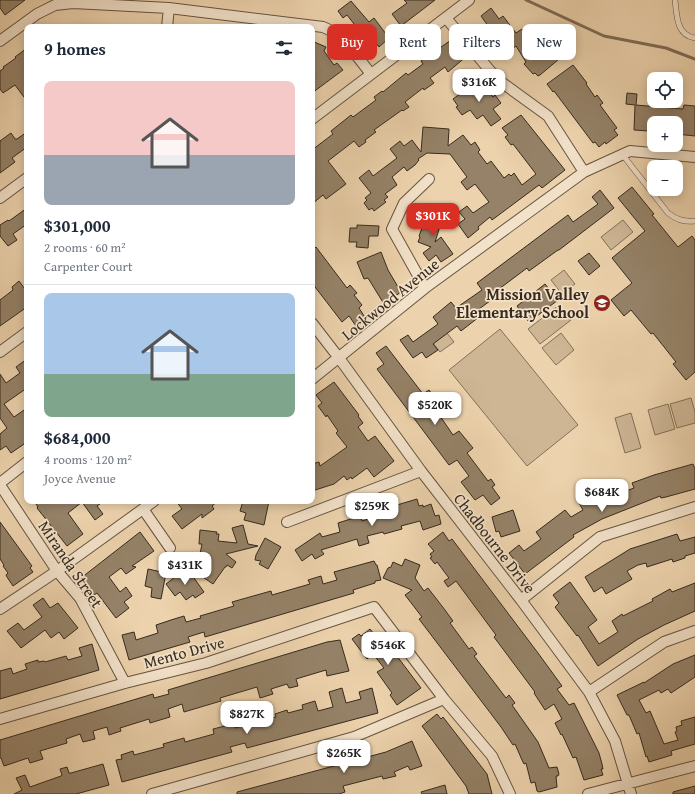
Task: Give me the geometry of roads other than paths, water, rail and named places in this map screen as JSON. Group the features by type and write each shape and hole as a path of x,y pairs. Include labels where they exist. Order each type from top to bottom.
{"street":[{"path":"315,117 469,0"},
{"path":"0,41 37,14 55,5 73,2 169,8 299,24"},
{"path":"167,24 169,8"},
{"path":"446,18 497,79 548,116 584,172"},
{"path":"315,26 333,31 340,37 371,74"},
{"name":"Lockwood Avenue","path":"315,377 425,288 584,172 630,151 695,157"},
{"path":"425,288 392,229 404,204 429,179"},
{"path":"0,198 24,180"},
{"name":"Chadbourne Drive","path":"315,327 420,471 521,600 589,692 615,742 630,789"},
{"path":"0,352 24,334"},
{"path":"0,484 24,464"},
{"path":"287,522 420,471"},
{"name":"Miranda Street","path":"0,484 57,571 80,598 126,683"},
{"path":"0,609 57,571 150,504"},
{"path":"521,600 600,537 695,508"},
{"path":"143,509 170,548"},
{"name":"Mento Drive","path":"0,719 126,683 206,663 374,608 444,699"},
{"path":"589,692 664,642 695,631"},
{"path":"152,794 354,737 444,699 492,756 510,794"},
{"path":"588,794 630,789 695,766"}],"lane":[{"path":"675,0 679,27 689,37 695,38"},
{"path":"622,154 668,213 676,219 685,222 695,221"}],"waterway":[{"path":"526,0 604,36 666,48 695,59"}],"place":[{"name":"Mission Valley Elementary School","path":"602,303"}]}
